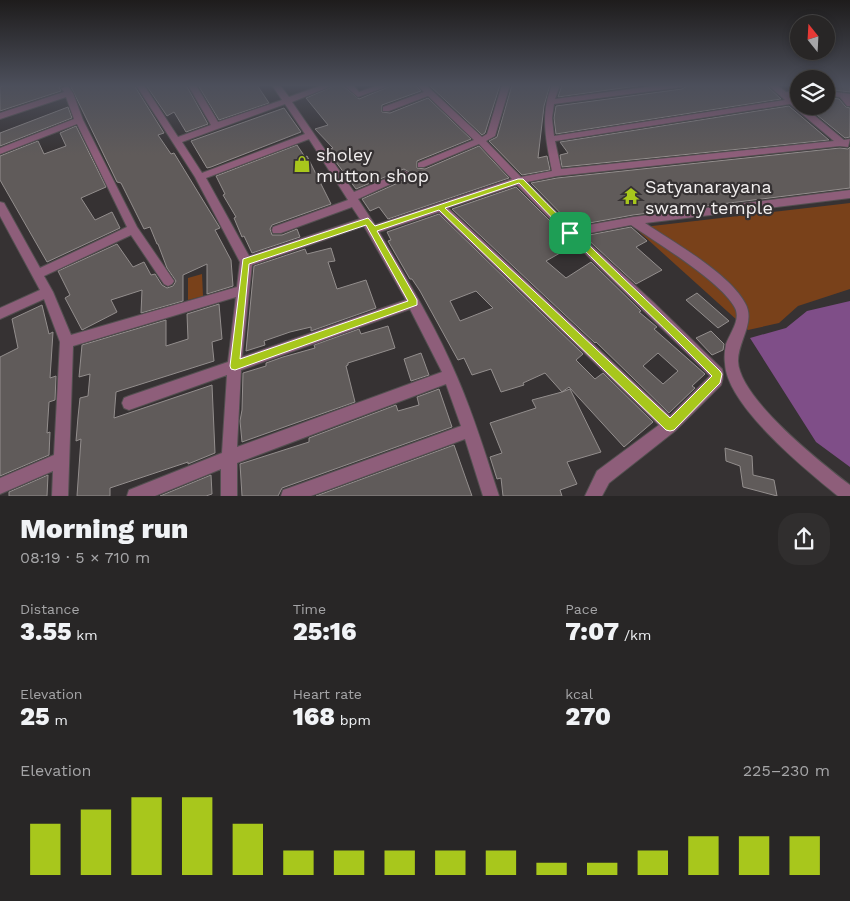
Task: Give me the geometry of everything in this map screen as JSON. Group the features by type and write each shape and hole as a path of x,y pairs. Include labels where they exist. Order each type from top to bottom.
{"street":[{"path":"0,116 21,108"},
{"path":"74,108 133,229 168,281"},
{"path":"154,108 200,177 246,262 235,366 229,458 229,496"},
{"path":"206,108 216,126"},
{"path":"175,141 267,108"},
{"path":"292,108 370,226 414,303 450,376 491,496"},
{"path":"445,108 521,180 570,233 649,306 716,373 716,380 670,426 603,477 593,496"},
{"path":"420,165 490,136 498,108"},
{"path":"549,108 547,124 557,173"},
{"path":"550,139 751,108"},
{"path":"809,115 846,142 850,149"},
{"path":"0,151 79,120"},
{"path":"200,177 311,134"},
{"path":"246,262 440,207 521,180 557,173 846,142"},
{"path":"277,230 353,200 405,174"},
{"path":"570,233 633,221 850,194"},
{"path":"0,206 48,292 67,342 60,496"},
{"path":"440,207 670,426"},
{"path":"633,221 715,279 738,302 742,313 733,350 732,370 734,381 754,408 771,425 850,495"},
{"path":"38,274 133,229"},
{"path":"67,342 243,290"},
{"path":"0,314 48,292"},
{"path":"128,403 414,303"},
{"path":"135,496 229,458 450,376"},
{"path":"289,496 470,430"},
{"path":"0,486 61,460"}],"shaded area":[{"path":"850,203 850,289 798,306 779,323 748,330 635,228"},
{"path":"202,274 203,296 188,300 188,278"},
{"path":"850,301 850,467 816,442 750,338 786,328 807,311"}],"building":[{"path":"65,108 68,108 72,118 0,146 0,133"},
{"path":"81,108 148,108 164,133 158,135 171,154 174,153 220,228 215,230 231,260 233,286 207,294 207,264 183,275 183,301 141,313 142,290 111,300 117,312 82,330 65,298 70,295 58,271 117,244 133,267 144,262 151,275 155,274 162,285 167,288 173,286 176,281 167,268 150,227 144,229 121,183 117,182"},
{"path":"162,108 199,108 208,124 186,132 174,112 167,116"},
{"path":"212,108 254,108 219,120"},
{"path":"284,108 301,132 207,168 191,141"},
{"path":"314,108 382,108 382,112 390,113 402,108 439,108 471,139 417,161 417,168 425,169 479,146 509,178 388,219 379,207 370,211 362,199 409,178 412,174 404,169 356,189 327,150 333,148 315,129 328,125"},
{"path":"454,108 493,108 485,133 482,135"},
{"path":"505,108 544,108 538,158 547,156 550,170 522,175 489,141 497,137"},
{"path":"556,108 722,108 556,134 554,118"},
{"path":"775,108 790,108 790,115 800,115 829,140 562,167 560,155 568,153 560,142"},
{"path":"835,108 850,108 850,137 845,138 817,115 835,115"},
{"path":"76,126 106,187 81,198 95,220 112,212 120,228 47,262 0,180 0,156 38,141 44,154 66,146 60,133"},
{"path":"297,145 305,157 307,156 331,204 272,225 270,229 272,235 282,235 297,229 300,237 252,253 244,236 242,237 234,218 236,217 223,195 225,194 216,176"},
{"path":"850,147 850,188 633,215 573,226 531,183 557,178 840,148 848,149"},
{"path":"516,187 574,245 546,261 566,278 591,262 641,311 639,312 657,327 654,329 705,374 692,386 695,388 669,413 596,342 452,209","holes":["658,353 678,371 663,384 643,366"]},
{"path":"439,214 583,354 576,360 595,379 603,373 653,422 624,447 569,387 562,392 545,373 523,383 524,385 501,392 491,369 472,375 464,358 458,360 420,291 412,279 410,279 388,241 391,240 387,232","holes":["476,291 493,308 460,321 450,301"]},
{"path":"631,227 647,241 636,247 662,270 636,284 584,236"},
{"path":"331,248 335,261 328,262 337,289 366,280 376,308 311,331 311,327 290,332 264,341 265,345 246,351 254,266 305,249 307,254"},
{"path":"697,293 729,321 718,328 686,300"},
{"path":"219,304 222,339 212,342 214,361 116,392 114,418 212,385 215,453 188,464 188,462 110,488 110,496 77,496 81,439 76,441 80,398 88,396 90,374 79,377 82,345 166,320 166,346 188,339 187,314"},
{"path":"42,305 49,334 53,332 50,378 56,376 55,400 49,402 47,433 50,432 49,455 0,476 0,357 18,348 12,319"},
{"path":"388,326 395,348 348,363 346,366 355,402 242,442 240,421 243,373 266,366 266,363 283,357 315,348 314,345 359,329 361,334"},
{"path":"711,331 724,344 723,350 712,355 696,338"},
{"path":"421,353 429,375 411,381 404,359"},
{"path":"439,389 452,427 282,488 278,496 242,496 240,464 309,442 309,438 396,405 398,411 419,405 417,397"},
{"path":"570,389 601,452 567,462 577,484 560,490 562,496 503,496 501,478 497,479 490,457 502,453 490,423 536,408 532,400"},
{"path":"454,445 472,496 316,496"},
{"path":"725,448 752,456 753,475 774,480 777,496 743,487 740,466 726,461"},
{"path":"48,475 47,496 9,496 9,492"},
{"path":"211,475 212,494 206,496 160,496"}],"place":[{"name":"sholey mutton shop","path":"302,164"},
{"name":"Satyanarayana swamy temple","path":"631,196"}],"route":[{"path":"570,233 521,180 440,207 373,230 368,221 246,262 235,366 414,303 373,230 440,207 670,426 716,380 717,374 649,306 570,233"}]}
